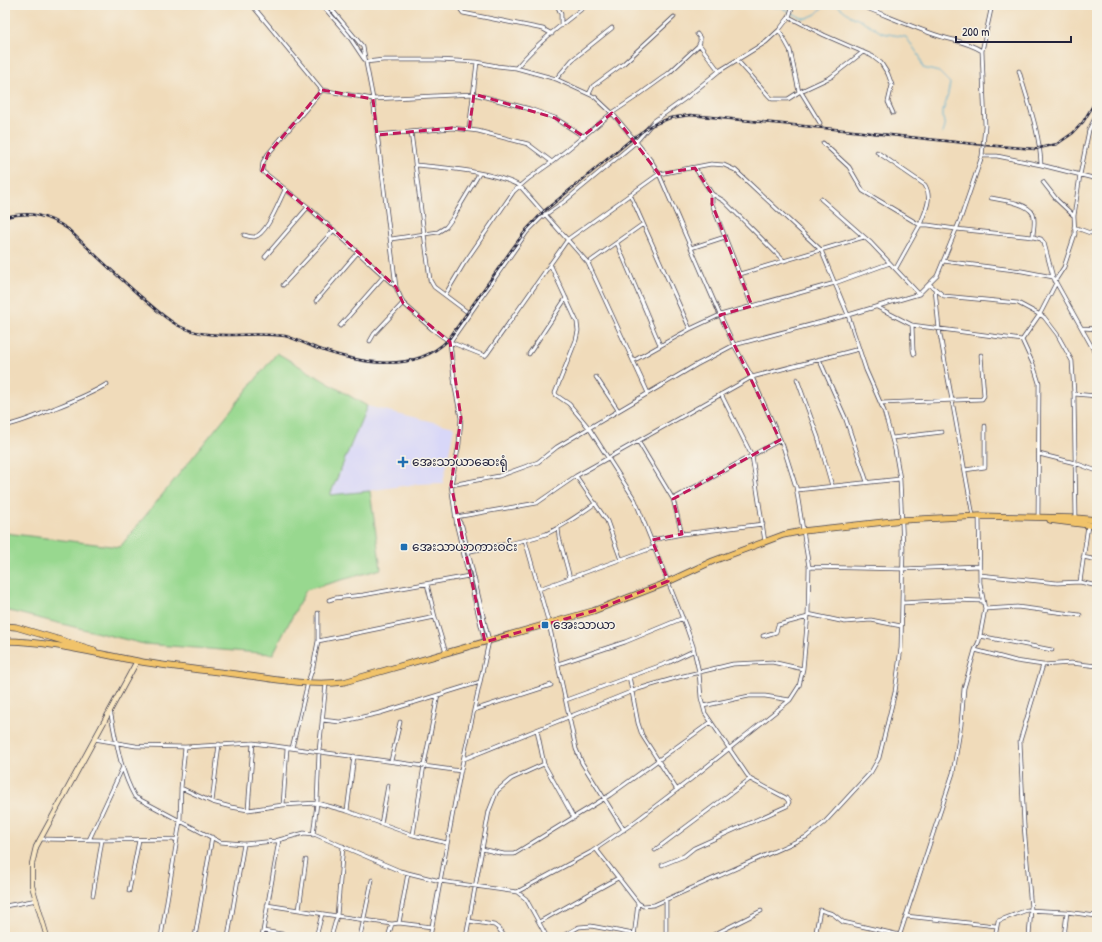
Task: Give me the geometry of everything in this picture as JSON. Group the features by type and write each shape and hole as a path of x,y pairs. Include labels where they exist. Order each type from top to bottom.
{"highway":[{"path":"5,626 21,628 136,661 326,684 344,682 593,611 668,582 713,561 783,535 803,531 902,520 976,516 1076,518 1097,520"},
{"path":"1038,517 1051,521 1097,526"},
{"path":"5,640 30,642 108,654"}],"main road":[{"path":"47,937 32,886 32,864 36,847 136,661"}],"street":[{"path":"252,5 322,90 373,99 474,94 530,109 555,118 583,136"},
{"path":"322,5 348,35 366,62"},
{"path":"328,5 363,47 373,99 396,287 403,303 432,329 450,342 484,356 487,354 568,239 659,174 684,168 695,168 718,164 735,170 821,250 848,316 866,370 881,403 892,438 900,479 902,520 901,648 895,692 879,758 871,772 824,823 806,837 654,905 643,906 638,903 596,849"},
{"path":"353,5 362,5"},
{"path":"557,5 560,14 561,26"},
{"path":"516,68 524,58 587,5"},
{"path":"487,641 463,553 457,527 451,486 459,444 461,418 455,388 450,342 527,232 545,215 565,201 636,142 654,121 675,107 719,71 766,42 779,30 789,16 793,5"},
{"path":"859,5 869,7 935,35 966,42 982,51"},
{"path":"451,486 499,476 538,462 556,447 696,365 734,345 848,316 919,294 936,276 956,230 979,169 985,126 982,51 992,5"},
{"path":"458,6 463,13 543,29 552,34"},
{"path":"789,16 872,56 881,64 888,74 892,85 888,102 893,113"},
{"path":"589,94 594,86 623,64 674,17"},
{"path":"556,79 572,60 612,28"},
{"path":"779,30 790,50 800,92 820,123"},
{"path":"445,295 462,265 514,191 612,113 670,72 699,44 700,38 697,34"},
{"path":"699,44 719,71"},
{"path":"737,60 772,99 788,99 831,77 863,52"},
{"path":"366,62 383,60 432,60 477,62 516,68 556,79 589,94 595,97 612,113 652,162 659,174 734,345 752,377 780,440 797,490 809,567 808,616 800,686 790,700 624,830 596,849 517,892"},
{"path":"469,130 477,62"},
{"path":"1019,71 1041,149 1042,165"},
{"path":"322,90 268,154 263,162 262,167 264,173 308,207 396,287"},
{"path":"1022,340 1040,314 1064,267 1075,234 1074,216 1080,175 1089,130 1097,114"},
{"path":"377,135 452,128 469,130 528,144 552,162"},
{"path":"410,132 430,280 434,287 470,314"},
{"path":"823,143 849,167 863,190 920,225 1041,239 1044,242 1052,277 1097,356"},
{"path":"877,152 925,185 929,192 929,201 920,225 896,268"},
{"path":"982,156 997,156 1042,165 1097,179"},
{"path":"415,165 448,168 479,174 509,180 520,186 588,263 648,393"},
{"path":"695,168 712,194 724,201 784,261"},
{"path":"391,239 423,233 438,232 452,219 479,174"},
{"path":"1043,182 1057,200 1074,216"},
{"path":"244,235 254,237 261,234 266,228 285,190"},
{"path":"630,194 690,329"},
{"path":"712,194 712,204 752,306"},
{"path":"991,198 1022,205 1028,208 1032,214 1034,222 1033,237"},
{"path":"821,199 896,268 919,294"},
{"path":"265,257 308,207"},
{"path":"588,263 643,224"},
{"path":"1074,227 1090,233 1097,232"},
{"path":"283,285 334,230"},
{"path":"691,248 725,237"},
{"path":"740,274 864,237"},
{"path":"617,243 660,346"},
{"path":"316,302 358,252"},
{"path":"943,261 1022,271 1052,277"},
{"path":"633,361 720,314 835,283 890,263"},
{"path":"550,264 577,322 578,330 576,340 555,393 569,404 589,428 635,500 655,547 693,646 699,672 701,698 705,713 728,749 750,779 786,798 789,802 787,806 694,848 684,856 662,865"},
{"path":"340,326 383,276"},
{"path":"929,284 944,296 1018,303 1044,317 1056,334 1072,361 1076,518"},
{"path":"815,937 820,910 833,914 843,922 899,936 953,772 961,725 964,688 980,636 984,609 979,566 976,516 965,470 939,329 935,289"},
{"path":"529,354 566,298"},
{"path":"370,341 374,334 403,303"},
{"path":"877,307 912,325 1022,340"},
{"path":"912,325 912,350 914,354"},
{"path":"1082,328 1097,330"},
{"path":"1022,340 1034,364 1039,383 1038,517"},
{"path":"456,517 537,503 576,476 608,457 752,377 859,349"},
{"path":"881,403 982,399 984,396 981,355"},
{"path":"819,359 846,417 867,482"},
{"path":"596,377 618,410"},
{"path":"797,379 818,437 832,486"},
{"path":"5,426 26,420 96,391 107,384"},
{"path":"721,394 752,456 766,542"},
{"path":"1074,394 1097,396"},
{"path":"965,470 984,466 985,426"},
{"path":"892,438 942,432"},
{"path":"673,499 780,440"},
{"path":"638,441 663,480 673,499 682,534"},
{"path":"1038,454 1075,463 1097,471"},
{"path":"576,476 607,521 621,560"},
{"path":"797,490 900,479"},
{"path":"463,553 525,540 545,534 558,528 596,503"},
{"path":"430,937 487,641 462,526 456,517"},
{"path":"652,540 682,534 763,524"},
{"path":"1080,582 1088,524"},
{"path":"558,528 570,578"},
{"path":"525,540 549,624 576,749 582,763 624,830"},
{"path":"539,589 655,547"},
{"path":"1083,557 1097,560"},
{"path":"809,567 902,569 979,566"},
{"path":"980,575 1057,583 1080,582 1097,586"},
{"path":"330,600 335,598 363,596 469,576"},
{"path":"427,584 446,652"},
{"path":"902,603 954,600 983,601"},
{"path":"984,609 1022,607 1080,615"},
{"path":"292,748 313,667 318,641 318,614"},
{"path":"763,636 776,632 778,625 808,616 845,622 871,620 901,626"},
{"path":"318,641 435,617"},
{"path":"558,664 625,642 683,618"},
{"path":"980,636 1052,650"},
{"path":"975,650 1016,661 1043,665 1071,663 1097,666"},
{"path":"566,700 670,662 693,651"},
{"path":"464,759 633,692 699,672 733,664 772,662 803,669"},
{"path":"1029,937 1031,910 1024,825 1020,741 1043,665"},
{"path":"629,676 638,723 642,735 677,790"},
{"path":"322,720 340,722 380,712 480,682"},
{"path":"313,834 317,803 322,720 326,684"},
{"path":"474,710 551,685"},
{"path":"413,835 424,766 438,695"},
{"path":"703,706 749,696 765,696 790,700"},
{"path":"110,710 122,768 128,786 135,797 220,842 244,844 278,840 304,833 313,834 408,873 440,881 517,892 526,899 547,937"},
{"path":"392,761 400,722"},
{"path":"482,849 504,854 514,854 604,798 711,722"},
{"path":"538,730 544,764 574,818"},
{"path":"94,739 136,746 185,747 253,743 461,771"},
{"path":"248,810 253,743"},
{"path":"212,802 219,744"},
{"path":"161,937 180,821 181,788 185,747"},
{"path":"283,805 287,748"},
{"path":"347,811 354,756"},
{"path":"466,937 489,811 497,791 511,779 544,764"},
{"path":"89,840 122,768"},
{"path":"656,850 750,779"},
{"path":"381,824 388,785"},
{"path":"181,788 212,802 248,810 283,805 317,803 347,811 413,835 447,843"},
{"path":"195,937 212,837"},
{"path":"40,839 176,839"},
{"path":"93,895 102,840"},
{"path":"129,891 139,840"},
{"path":"262,937 278,840"},
{"path":"228,937 244,844"},
{"path":"331,937 337,916 343,846"},
{"path":"299,910 306,860"},
{"path":"399,923 408,873"},
{"path":"539,922 618,878"},
{"path":"360,937 372,880"},
{"path":"5,906 37,900"},
{"path":"666,900 666,937"},
{"path":"561,937 580,927 591,926 634,935 638,903"},
{"path":"267,905 392,924 399,923 432,927"},
{"path":"995,937 998,922 1027,910 1067,912 1096,916 1097,918"},
{"path":"709,937 761,911"},
{"path":"1064,937 1067,912"},
{"path":"316,937 322,914"},
{"path":"906,916 996,926"},
{"path":"469,921 494,925 504,937"},
{"path":"388,937 392,924"},
{"path":"1096,937 1097,925"},
{"path":"263,931 301,937"},
{"path":"5,936 18,934 20,937"}],"highlighted area":[{"path":"322,90 373,99 377,135 452,128 469,130 474,94 555,118 583,136 612,113 659,174 695,168 712,194 712,204 752,306 720,315 780,440 673,499 682,534 652,540 668,581 593,611 485,642 451,485 461,418 450,342 403,303 396,287 334,230 262,171 268,154"}],"shaded area":[{"path":"367,406 454,427 443,483 417,484 330,496"}],"green space":[{"path":"277,353 367,406 330,495 370,491 381,569 306,590 273,654 144,644 5,611 5,533 120,547"}],"waterway":[{"path":"762,5 782,8 802,18 807,18 816,14 825,5"},
{"path":"837,5 851,16 882,33 906,37 920,57 923,68 939,72 950,83 943,111 945,127 943,133"}],"railway":[{"path":"5,217 30,214 45,217 60,224 68,229 157,311 177,325 190,330 217,335 258,334 285,336 316,348 349,358 385,363 402,362 419,358 434,351 448,340 512,249 527,229 543,212 633,138 650,126 670,118 690,115 1035,149 1057,144 1073,133 1083,122 1097,99"}],"place":[{"name":"အေးသာယာဆေးရုံ","path":"403,462"},
{"name":"အေးသာယာကားဝင်း","path":"404,547"},
{"name":"အေးသာယာ","path":"545,625"}]}
